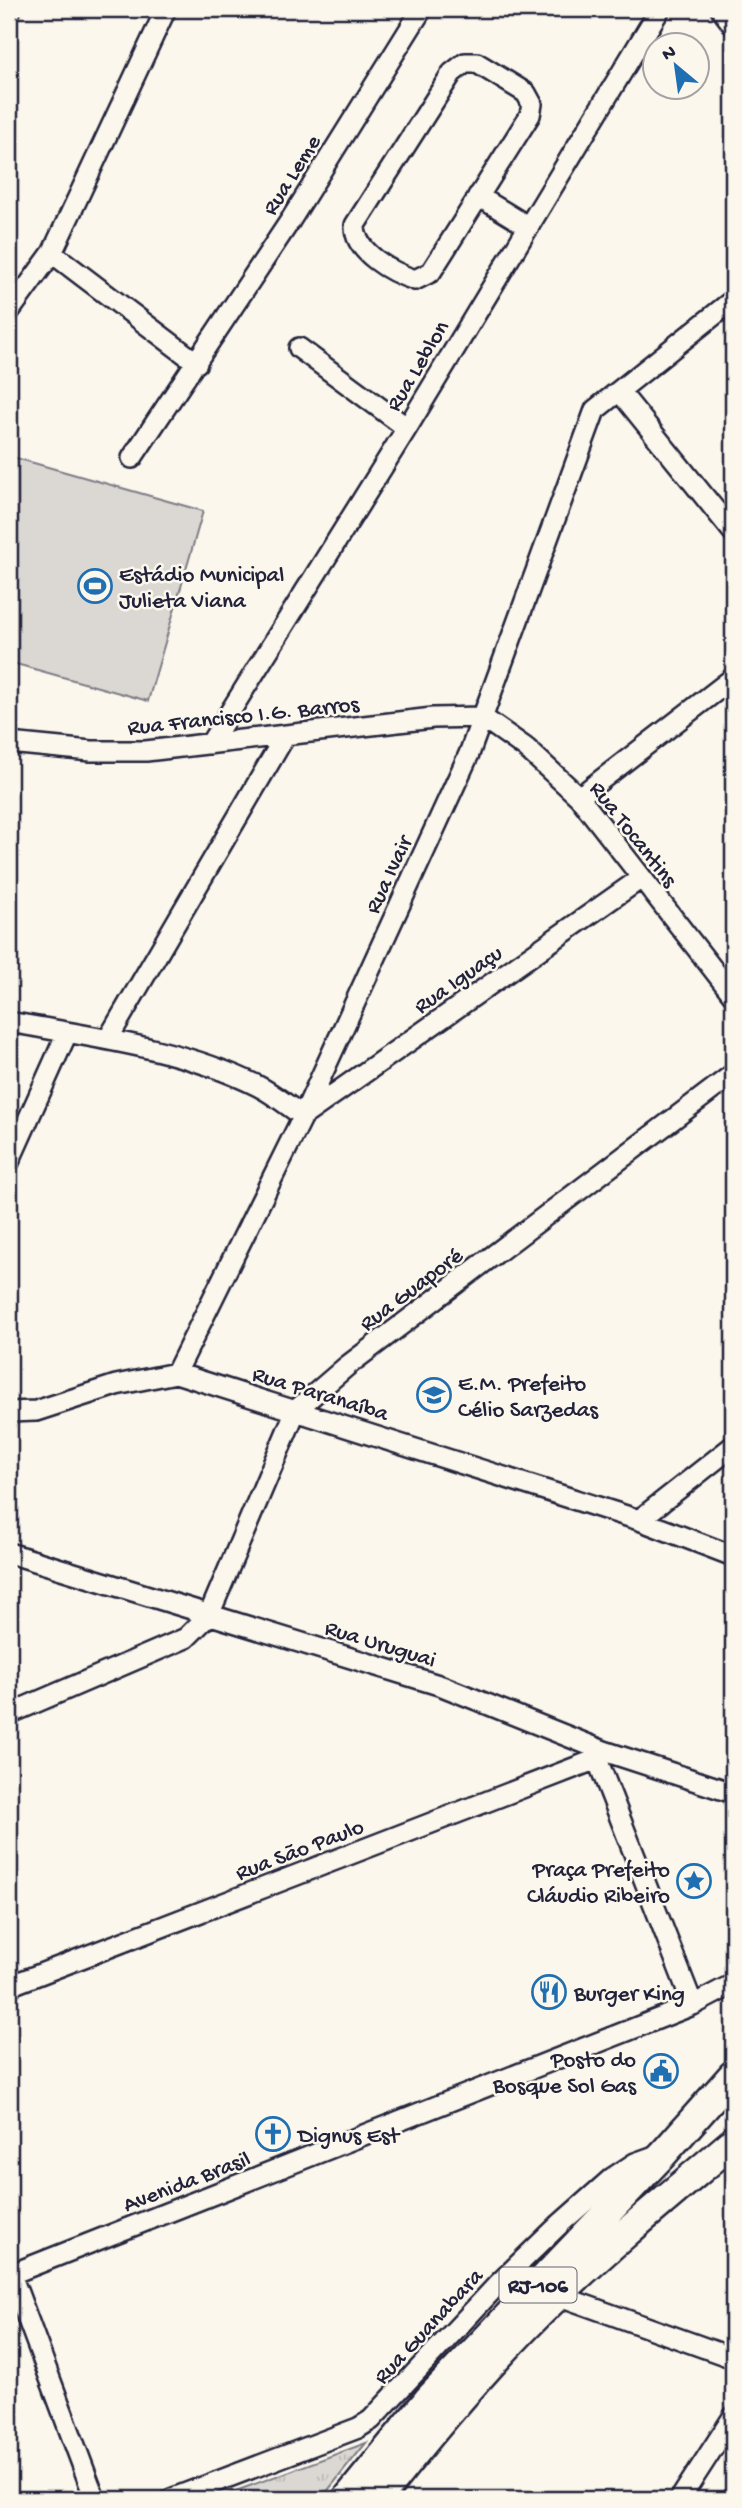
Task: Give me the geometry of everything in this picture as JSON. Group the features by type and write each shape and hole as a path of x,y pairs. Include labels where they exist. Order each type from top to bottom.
{"highway":[{"name":"RJ-106","path":"347,2499 428,2400 663,2154 733,2074"},
{"name":"RJ-106","path":"378,2499 419,2447 557,2295 733,2143"}],"street":[{"path":"9,312 52,253 166,9"},
{"name":"Rua Leme","path":"132,458 290,222 422,9"},
{"name":"Rua Leblon","path":"210,744 407,428 660,9"},
{"path":"721,9 733,25"},
{"path":"465,62 477,62 526,93 532,104 530,115 478,196 431,272 415,280 405,277 359,247 354,237 355,226 362,214 452,73 465,62"},
{"path":"478,196 529,227"},
{"path":"52,253 197,363"},
{"name":"Rua Ivair","path":"176,1373 303,1116 464,766 595,410 733,300"},
{"path":"299,348 407,428"},
{"path":"620,391 733,532"},
{"path":"579,797 733,678"},
{"name":"Rua Francisco I.G. Barros","path":"9,743 91,751 146,751 433,718 482,717"},
{"name":"Rua Tocantins","path":"482,717 526,748 579,797 640,879 733,995"},
{"path":"108,1039 285,736"},
{"name":"Rua Iguaçu","path":"303,1116 640,879"},
{"path":"9,1023 108,1039 222,1070 261,1088 303,1116"},
{"path":"9,1162 67,1033"},
{"name":"Rua Guaporé","path":"209,1615 296,1410 347,1366 733,1074"},
{"name":"Rua Paranaíba","path":"9,1412 36,1410 116,1385 176,1373 639,1520 733,1556"},
{"path":"639,1520 733,1446"},
{"name":"Rua Uruguai","path":"9,1553 442,1686 601,1755 733,1793"},
{"path":"9,1714 186,1639 209,1615"},
{"path":"601,1755 693,2005"},
{"name":"Rua São Paulo","path":"9,1986 601,1755"},
{"name":"Avenida Brasil","path":"9,2272 693,2005 733,1984"},
{"name":"Rua Guanabara","path":"171,2499 358,2428 385,2408 499,2283 560,2224 612,2178 635,2163 663,2154"},
{"path":"9,2272 95,2499"},
{"path":"557,2295 733,2358"},
{"path":"680,2499 733,2417"}],"green space":[{"name":"Estádio Municipal Julieta Viana","path":"9,456 203,511 148,701 9,662"},
{"path":"366,2443 321,2499 214,2499"}],"place":[{"name":"Estádio Municipal Julieta Viana","path":"95,586"},
{"name":"E.M. Prefeito Célio Sarzedas","path":"434,1395"},
{"name":"Praça Prefeito Cláudio Ribeiro","path":"694,1881"},
{"name":"Burger King","path":"549,1992"},
{"name":"Posto do Bosque Sol Gas","path":"661,2071"},
{"name":"Dignus Est","path":"273,2134"}]}
